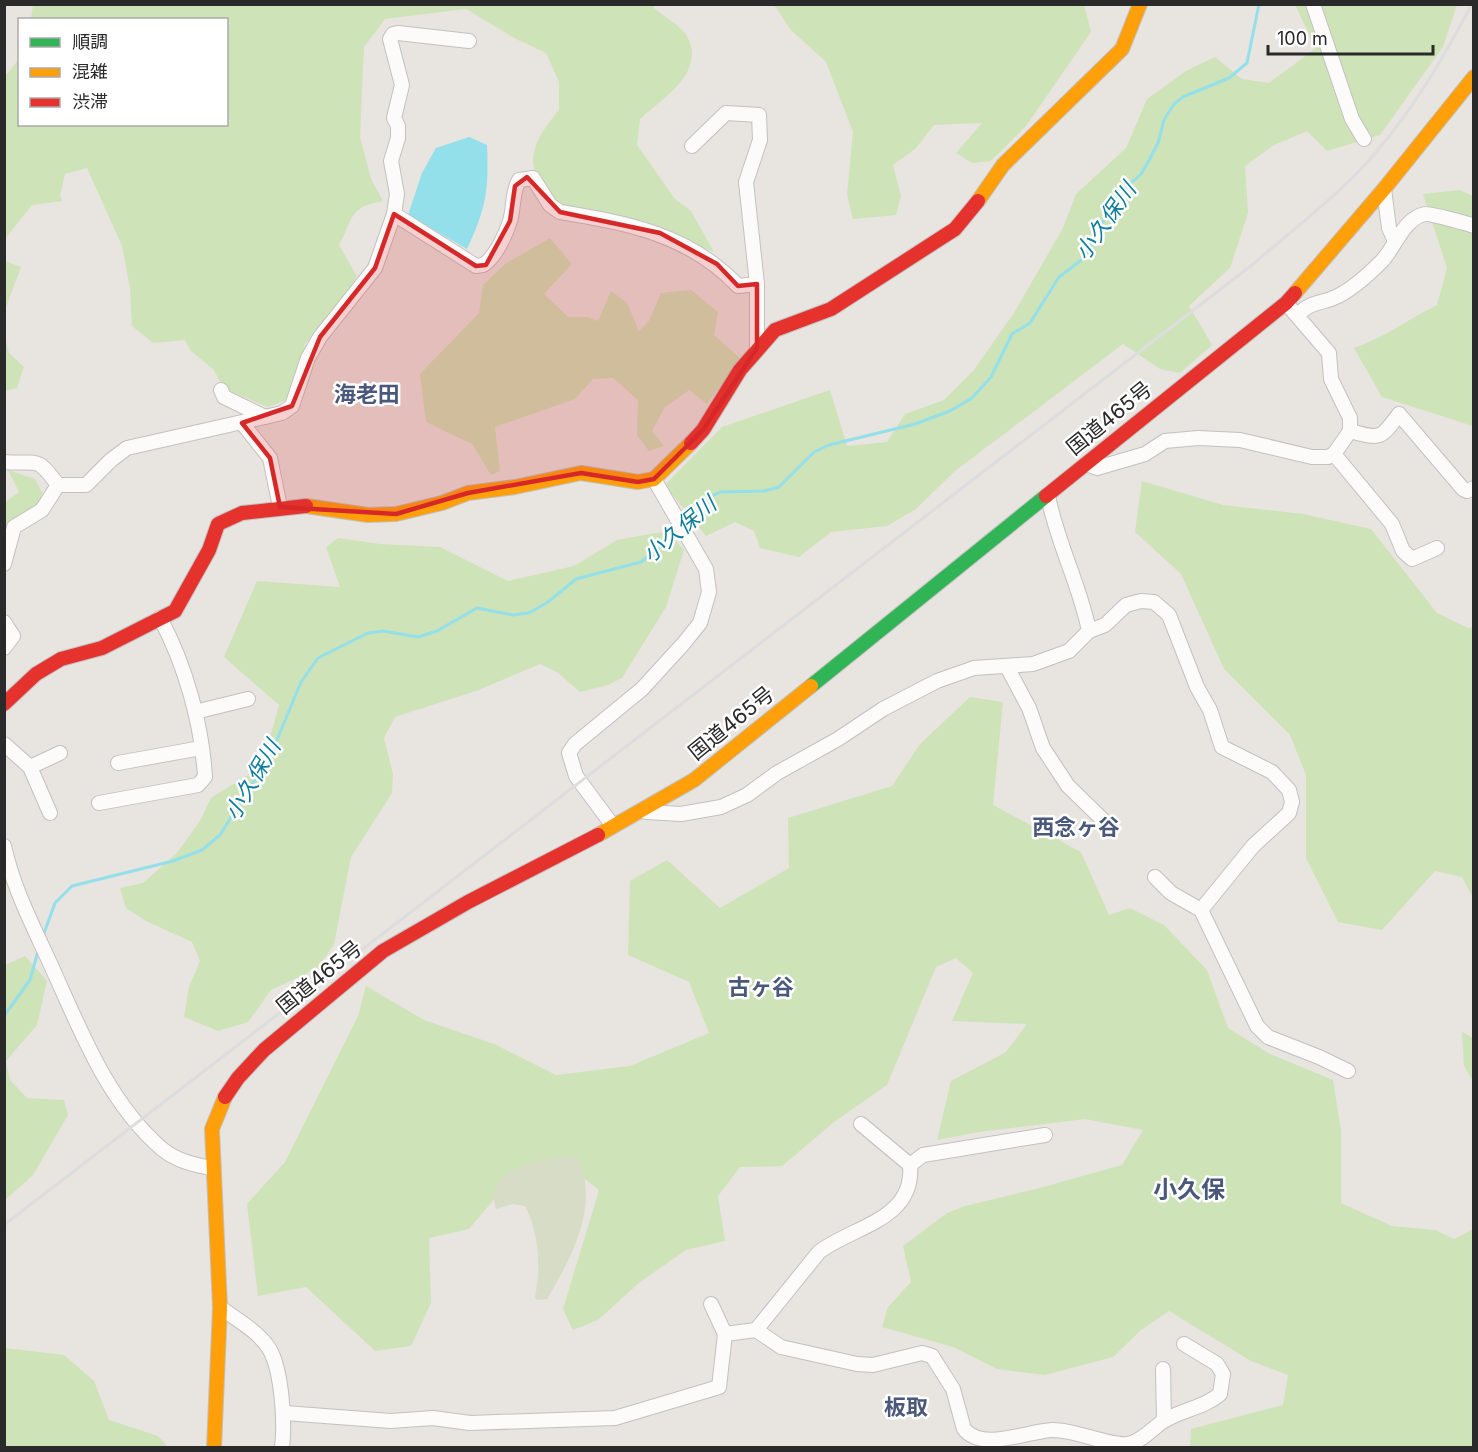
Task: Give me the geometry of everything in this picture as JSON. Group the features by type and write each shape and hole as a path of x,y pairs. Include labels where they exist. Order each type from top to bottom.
{"main road":[{"path":"4,704 36,674 61,659 102,648 175,611 209,550 218,524 242,513 280,507 316,506 368,514 396,514 468,493 515,487 581,473 638,482 654,479 668,468 704,430 740,370 775,330 831,309 955,229 970,213 1003,165 1122,49 1129,37 1134,15 1140,4"},
{"name":"国道465号","path":"214,1448 219,1307 212,1129 217,1109 227,1090 271,1042 392,945 613,826 644,812 694,780 1048,496 1286,303 1384,189 1473,76"}],"street":[{"path":"1313,4 1352,119 1364,139"},
{"path":"58,485 86,485 111,460 128,448 282,413 292,406 308,358 320,337 375,268 393,214 397,194 392,161 398,138 398,126 394,118 402,85 390,39 393,34 398,33 469,41"},
{"path":"692,146 726,113 759,115 760,140 746,182 757,284 757,348"},
{"path":"393,214 476,266 483,265 495,252 510,221 515,186 519,180 527,177 533,178 550,205 560,212 660,233 717,264 738,286 757,284"},
{"path":"1384,189 1389,228 1395,241"},
{"path":"1297,315 1311,303 1338,296 1369,273 1413,221 1424,214 1434,214 1446,220 1473,226"},
{"path":"1086,464 1097,468 1144,454 1165,441 1198,438 1240,440 1322,458 1334,454 1350,431 1350,418 1331,379 1329,353 1286,303"},
{"path":"221,390 224,397 265,417"},
{"path":"1350,431 1377,438 1383,436 1399,414 1463,489 1467,491 1473,488"},
{"path":"242,423 270,458 280,507"},
{"path":"1334,454 1392,524 1403,551 1412,559 1437,548"},
{"path":"4,462 36,461 43,464 58,485"},
{"path":"613,826 576,776 569,753 575,744 642,689 700,623 709,592 706,569 654,479"},
{"path":"4,564 15,527 42,510 58,485"},
{"path":"1048,496 1054,526 1085,611 1089,631"},
{"path":"644,812 681,814 721,807 747,795 777,773 838,739 883,709 937,681 974,668 1033,664 1068,651 1089,631 1106,625 1126,605 1141,601 1154,602 1169,615 1197,687 1210,710 1222,747 1272,772 1289,790 1292,802 1289,813 1253,846 1201,910"},
{"path":"99,803 198,785 205,777 195,712 176,648 160,618"},
{"path":"4,622 13,636 4,648"},
{"path":"1007,667 1029,708 1043,748 1068,786 1102,819"},
{"path":"195,712 248,699"},
{"path":"4,744 30,768 50,813"},
{"path":"118,763 201,748"},
{"path":"30,768 60,753"},
{"path":"4,846 16,889 84,1039 119,1098 162,1148 179,1161 212,1168"},
{"path":"1155,877 1171,892 1201,910 1257,1026 1268,1037 1348,1071"},
{"path":"756,1330 819,1252 830,1244 882,1218 908,1194 911,1179 910,1165 861,1124"},
{"path":"910,1165 922,1155 1045,1135"},
{"path":"285,1413 391,1421 433,1418 470,1423 620,1417 719,1387 725,1334 711,1304"},
{"path":"219,1307 262,1340 271,1350 285,1413 282,1448"},
{"path":"725,1334 756,1330 781,1347 857,1364 873,1365 922,1353 932,1356 953,1389 964,1429 968,1434 984,1438 1013,1439 1051,1430 1071,1431 1127,1445 1140,1440 1164,1421 1220,1394 1223,1374 1217,1364 1184,1344"},
{"path":"1163,1369 1164,1421"}],"highlighted area":[{"path":"527,177 560,212 660,233 717,264 738,286 757,284 757,348 703,430 654,479 638,482 581,473 468,493 396,514 280,507 270,458 242,423 292,406 320,337 375,268 394,214 476,266 486,265 510,221 515,186"}],"green space":[{"path":"33,5 654,5 654,8 687,36 692,49 691,62 679,84 640,119 637,145 675,199 691,211 714,252 635,219 556,204 539,179 533,163 539,138 559,110 559,82 546,53 516,39 466,9 385,19 364,47 360,137 371,179 383,201 358,210 350,221 339,245 357,276 346,294 305,344 291,398 268,407 234,393 221,384 214,370 190,350 185,340 153,343 132,326 130,288 122,246 87,168 65,174 60,195 62,201 32,205 5,239 5,73 7,74 18,60 18,126 228,126 228,18 31,18"},
{"path":"774,5 1084,5 1091,32 1026,126 991,161 972,163 956,153 982,123 934,125 915,149 893,165 901,196 896,215 853,219 847,195 853,132 826,62 791,30"},
{"path":"1295,5 1457,5 1443,47 1380,135 1327,151 1307,131 1274,145 1245,166 1248,213 1230,268 1189,306 1212,345 1180,373 1160,369 1123,344 955,471 916,509 887,526 831,532 799,557 760,548 754,531 735,522 706,536 665,485 722,427 830,390 847,446 887,442 905,414 944,400 973,371 1014,313 1063,228 1076,194 1126,148 1147,99 1186,71 1215,57 1242,79 1269,83 1316,48"},
{"path":"1460,190 1473,196 1473,426 1382,397 1354,348 1386,334 1437,305 1447,268 1423,194"},
{"path":"550,238 572,264 544,294 568,317 587,317 598,321 611,291 627,303 639,331 649,321 661,293 691,290 718,312 714,335 741,359 707,404 689,390 665,407 652,431 664,446 649,451 637,435 638,400 613,378 593,379 575,399 495,427 500,471 491,475 472,444 426,422 420,374 479,313 483,285 505,264"},
{"path":"5,261 21,267 5,310"},
{"path":"5,337 9,353 24,367 17,388 5,391"},
{"path":"8,470 35,479 45,498 31,513 5,533 4,503 19,492"},
{"path":"1142,481 1223,505 1303,514 1371,529 1437,613 1468,628 1473,627 1473,898 1462,877 1435,871 1382,930 1338,922 1306,858 1306,775 1290,735 1224,669 1181,574 1135,532"},
{"path":"667,531 684,550 666,607 622,678 608,685 580,692 557,672 540,664 476,691 395,717 384,738 393,774 392,793 351,857 334,944 318,968 271,990 248,1022 218,1031 184,1017 189,987 200,961 192,942 146,921 126,908 120,888 143,883 176,854 200,821 211,798 262,766 279,705 224,657 257,581 340,587 326,547 338,538 380,544 440,547 508,581 574,566 617,540"},
{"path":"970,697 1003,702 993,805 1081,852 1109,915 1130,908 1164,925 1207,970 1228,1028 1270,1054 1333,1080 1341,1131 1341,1203 1392,1226 1435,1230 1454,1239 1473,1229 1473,1447 1190,1447 1191,1429 1283,1405 1288,1375 1251,1361 1169,1311 1141,1330 1113,1357 1045,1375 997,1369 953,1347 882,1327 888,1307 911,1282 903,1246 947,1213 965,1206 1122,1165 1143,1130 1085,1119 979,1132 937,1140 951,1081 1006,1052 1027,1024 952,1021 973,973 956,958 936,967 887,1085 834,1122 782,1166 740,1167 718,1196 725,1241 686,1250 640,1282 598,1320 573,1330 563,1309 599,1190 568,1166 512,1178 469,1229 429,1238 431,1303 411,1346 375,1351 306,1287 258,1296 247,1204 285,1162 358,1016 366,986 424,1020 494,1044 556,1075 630,1066 709,1033 689,982 628,955 630,881 667,860 720,908 789,868 788,818 892,786 920,744"},
{"path":"25,956 47,981 37,1025 6,1061 10,1080 27,1098 64,1100 68,1115 33,1175 5,1200 5,965"},
{"path":"1462,1032 1473,1038 1473,1081 1464,1066"},
{"path":"571,1156 578,1158 584,1175 586,1193 581,1228 567,1262 547,1299 537,1300 535,1297 538,1250 530,1216 525,1206 513,1204 496,1209 494,1195 497,1184 517,1169 545,1160"},
{"path":"5,1348 64,1355 94,1381 109,1420 158,1436 168,1447 5,1447"}],"water":[{"path":"469,137 487,145 487,187 482,210 467,249 408,215 422,173 436,148"}],"waterway":[{"name":"小久保川","path":"685,525 712,496 720,492 764,491 779,487 814,452 829,445 915,424 950,411 972,398 991,377 1012,334 1030,323 1059,277 1084,258 1115,198 1141,174 1147,164 1158,143 1164,120 1174,104 1183,97 1229,78 1247,63 1259,4"},
{"name":"小久保川","path":"43,936 55,903 72,886 173,861 202,850 220,835 272,752 301,682 318,658 368,633 383,631 418,637 437,631 477,608 513,615 529,613 548,602 576,579 641,562 679,532"},
{"name":"小久保川","path":"4,1016 30,980 38,951"}],"railway":[{"path":"4,1225 1252,265 1333,196 1376,152 1421,92 1472,4"}],"traffic: fast":[{"path":"811,686 1046,496"}],"traffic: slow":[{"path":"978,201 1003,165 1122,49 1140,4"},
{"path":"1295,293 1384,189 1474,77"},
{"path":"306,506 368,515 396,514 442,503 468,493 515,487 581,473 638,482 654,479 691,443"},
{"path":"598,835 694,780 811,686"},
{"path":"214,1448 220,1307 212,1129 225,1097"}],"traffic: jam":[{"path":"691,443 703,430 740,370 775,330 831,309 955,229 978,201"},
{"path":"1046,496 1286,303 1295,293"},
{"path":"4,704 36,674 61,659 102,648 175,611 209,550 218,524 242,513 306,506"},
{"path":"225,1097 238,1078 264,1050 383,951 468,902 598,835"}],"district":[{"name":"海老田","path":"367,394"},
{"name":"西念ヶ谷","path":"1076,827"},
{"name":"古ヶ谷","path":"761,987"},
{"name":"小久保","path":"1189,1189"},
{"name":"板取","path":"906,1407"}]}
